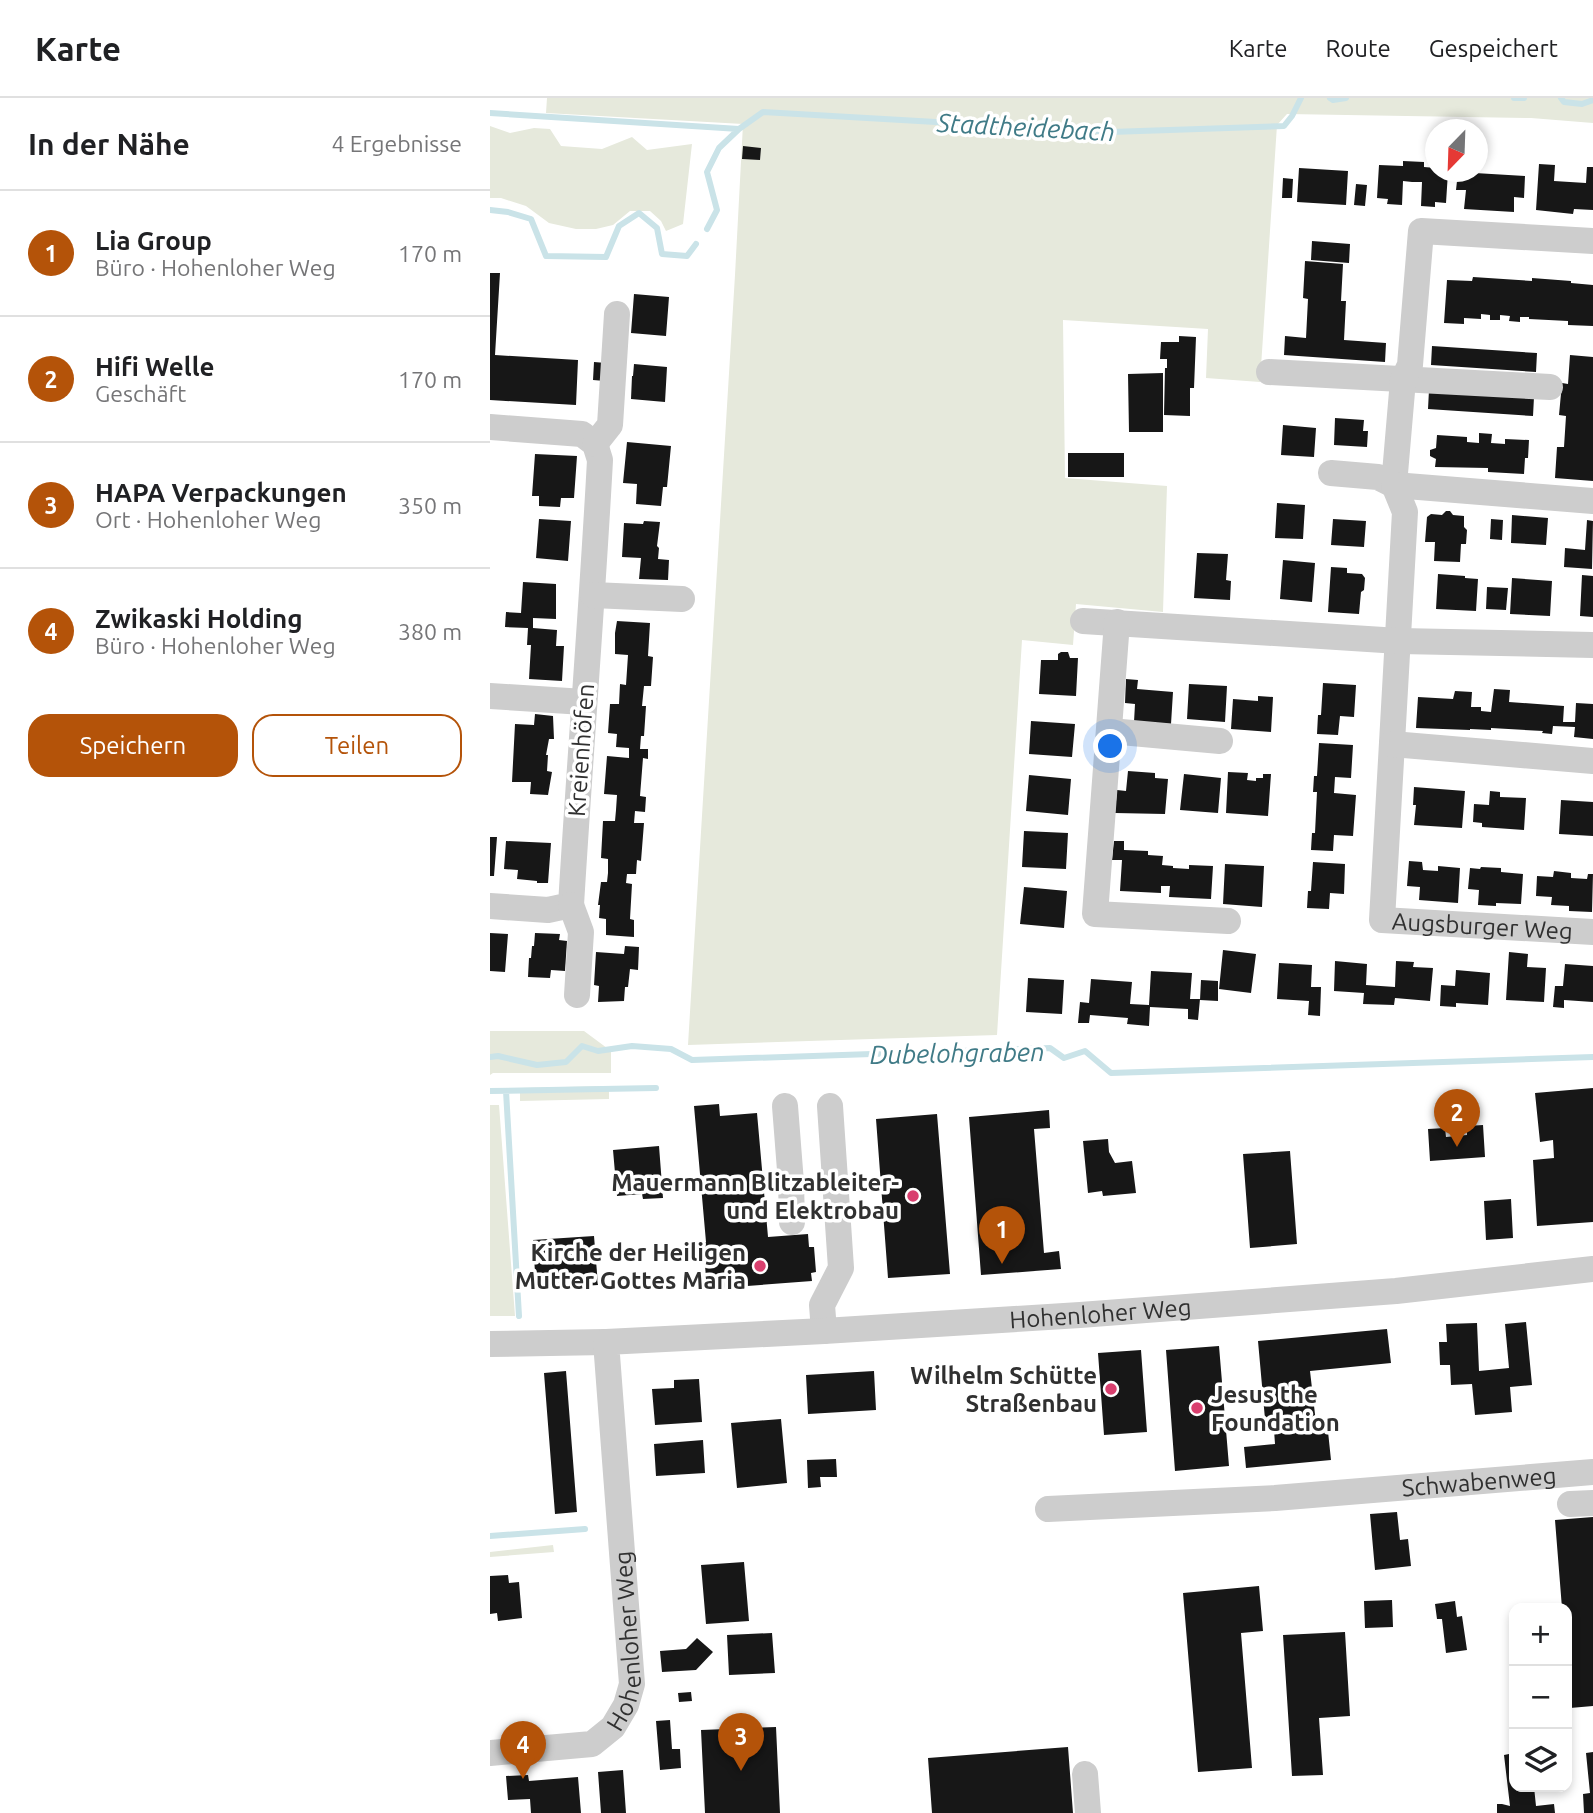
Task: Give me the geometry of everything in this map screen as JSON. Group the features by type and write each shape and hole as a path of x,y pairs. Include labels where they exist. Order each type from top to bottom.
{"street":[{"name":"Augsburger Weg","path":"1593,241 1421,231 1410,365 1403,380 1394,485 1405,512 1382,920 1593,932"},
{"path":"490,427 582,434 596,444 610,425 617,314"},
{"path":"1269,372 1550,387"},
{"name":"Kreienhöfen","path":"577,995 581,932 571,905 593,595 600,460 596,444"},
{"path":"1331,473 1378,477 1394,485 1593,501"},
{"path":"593,595 682,598"},
{"path":"1083,621 1399,641 1593,645"},
{"path":"1117,622 1095,914 1228,921"},
{"path":"490,696 584,702"},
{"path":"1110,731 1220,741"},
{"path":"1392,744 1593,761"},
{"path":"490,906 548,910 571,905"},
{"path":"785,1106 792,1222"},
{"path":"824,1331 822,1304 841,1268 830,1106"},
{"path":"791,1183 835,1181"},
{"name":"Hohenloher Weg","path":"490,1344 606,1342 1073,1315 1396,1291 1593,1269"},
{"name":"Hohenloher Weg","path":"490,1753 592,1744 613,1727 626,1705 632,1684 606,1342"},
{"name":"Schwabenweg","path":"1048,1509 1275,1498 1593,1472"},
{"path":"1085,1774 1088,1813"}],"shaded area":[{"path":"547,98 1593,98 1593,123 1531,118 1287,114 1277,125 1260,382 1206,378 1208,329 1063,320 1065,478 1167,486 1163,612 1076,604 1073,645 1022,640 997,1035 688,1045 743,124 546,113"},
{"path":"490,126 510,133 534,128 550,129 561,146 602,149 632,137 647,150 692,144 683,224 666,231 661,221 650,211 630,211 613,225 596,229 576,229 549,223 526,206 501,198 490,198"},
{"path":"490,1031 584,1031 611,1051 611,1073 490,1075"},
{"path":"609,1086 609,1099 520,1101 520,1088"},
{"path":"490,1105 499,1105 515,1316 490,1316"},
{"path":"553,1545 554,1552 490,1557 490,1552"}],"building":[{"path":"743,146 761,148 760,160 742,159"},
{"path":"1403,161 1424,162 1425,182 1447,182 1446,203 1435,202 1435,207 1421,206 1422,182 1403,181 1402,205 1387,204 1388,199 1377,198 1379,165 1403,166"},
{"path":"1539,164 1555,165 1554,181 1586,183 1587,167 1593,167 1593,210 1574,209 1573,214 1536,210"},
{"path":"1299,168 1348,171 1346,205 1297,202"},
{"path":"1488,174 1525,176 1524,198 1514,197 1514,212 1464,209 1466,190 1456,190 1457,182 1488,182"},
{"path":"1283,178 1293,179 1292,198 1282,198"},
{"path":"1356,184 1367,185 1365,206 1354,205"},
{"path":"1312,241 1350,244 1349,263 1311,260"},
{"path":"1305,261 1343,264 1341,301 1346,301 1344,340 1386,343 1385,362 1284,355 1285,336 1306,338 1308,299 1303,298"},
{"path":"490,273 500,273 495,355 578,360 576,405 490,400"},
{"path":"1473,277 1532,281 1532,278 1593,285 1593,326 1568,325 1568,321 1529,317 1520,317 1520,322 1509,321 1510,316 1500,315 1500,320 1490,320 1490,315 1481,314 1481,319 1464,318 1464,324 1444,323 1447,280 1472,281"},
{"path":"634,294 669,297 666,336 631,333"},
{"path":"1179,336 1196,337 1194,388 1190,388 1190,416 1164,415 1167,359 1160,359 1161,342 1179,342"},
{"path":"1432,346 1537,353 1536,372 1431,365"},
{"path":"1570,355 1593,357 1593,481 1555,478 1557,447 1564,447 1566,416 1559,415 1562,383 1568,384"},
{"path":"594,362 606,363 605,381 593,380"},
{"path":"634,364 667,367 665,402 631,399"},
{"path":"1163,373 1163,432 1129,432 1128,374"},
{"path":"1429,390 1534,397 1533,416 1428,409"},
{"path":"1335,418 1364,420 1363,431 1368,431 1367,447 1334,445"},
{"path":"1283,425 1316,428 1314,457 1281,455"},
{"path":"1479,433 1492,434 1491,443 1505,444 1505,439 1529,440 1524,474 1488,472 1488,468 1435,467 1436,459 1430,456 1430,450 1436,448 1437,435 1467,437 1467,442 1479,443"},
{"path":"627,442 671,446 667,487 663,487 661,506 636,504 637,484 623,483"},
{"path":"1068,453 1124,453 1124,477 1068,477"},
{"path":"535,454 577,456 574,498 561,498 560,507 539,506 539,496 532,496"},
{"path":"1277,503 1305,505 1303,539 1275,538"},
{"path":"1446,511 1464,516 1466,544 1461,544 1460,562 1434,561 1435,542 1425,542 1427,517 1431,514 1442,515"},
{"path":"1512,515 1548,518 1546,545 1511,543"},
{"path":"539,519 571,521 568,561 536,558"},
{"path":"1333,519 1366,521 1364,547 1331,545"},
{"path":"1491,519 1503,520 1502,540 1490,539"},
{"path":"1587,520 1593,521 1592,569 1564,567 1565,548 1585,550"},
{"path":"644,521 660,522 658,559 669,560 668,580 639,579 641,558 622,557 624,523 643,524"},
{"path":"1197,553 1228,554 1226,580 1231,581 1230,600 1194,598"},
{"path":"1283,560 1315,563 1312,602 1280,599"},
{"path":"1331,567 1347,568 1347,573 1362,574 1365,578 1359,614 1328,612"},
{"path":"1438,574 1478,579 1476,611 1436,609"},
{"path":"1582,575 1593,576 1593,617 1580,616"},
{"path":"1512,578 1552,581 1550,616 1510,614"},
{"path":"523,582 556,584 556,619 533,618 533,628 557,630 556,646 564,646 562,681 529,679 531,645 527,645 528,628 505,627 506,612 521,613"},
{"path":"1487,587 1508,588 1506,610 1486,609"},
{"path":"617,621 650,623 648,656 653,657 651,686 644,686 642,706 646,706 644,736 641,736 640,749 648,749 648,759 643,758 640,796 646,797 645,812 635,811 634,823 644,823 641,861 637,860 636,874 627,874 626,883 632,884 630,919 634,920 634,937 606,935 606,919 599,918 598,905 601,882 607,882 608,873 608,859 601,858 603,821 615,821 617,795 604,794 607,756 629,758 629,748 616,747 617,734 608,733 610,704 619,704 620,684 626,685 628,655 615,654"},
{"path":"1068,652 1070,658 1078,658 1076,696 1039,694 1041,660 1058,660 1058,654"},
{"path":"1126,679 1138,680 1137,689 1173,692 1171,724 1134,722 1135,704 1125,703"},
{"path":"1323,683 1356,685 1354,717 1340,716 1338,735 1317,734"},
{"path":"1189,684 1227,686 1225,722 1187,719"},
{"path":"1494,689 1510,690 1509,702 1564,706 1563,722 1575,722 1576,703 1593,704 1593,739 1574,737 1575,727 1553,726 1552,734 1542,733 1543,731 1491,728 1416,728 1418,697 1453,699 1455,691 1472,692 1471,707 1481,707 1481,711 1491,712"},
{"path":"1258,696 1273,697 1271,732 1231,729 1233,699 1258,701"},
{"path":"535,714 553,716 554,739 549,739 546,755 547,771 552,772 548,795 530,794 531,782 512,782 515,724 534,725"},
{"path":"1031,721 1075,724 1072,757 1029,754"},
{"path":"1319,743 1353,745 1351,778 1335,777 1334,793 1356,795 1353,836 1334,835 1333,851 1311,850 1312,833 1315,833 1317,792 1313,792"},
{"path":"1128,771 1155,773 1155,778 1168,779 1165,814 1115,813 1117,790 1126,791"},
{"path":"1228,772 1248,773 1247,780 1256,781 1256,778 1263,778 1263,774 1271,774 1268,816 1226,813"},
{"path":"1184,774 1221,778 1218,813 1180,810"},
{"path":"1029,775 1071,779 1068,815 1026,811"},
{"path":"1414,787 1465,791 1462,828 1414,825"},
{"path":"1490,791 1500,792 1500,797 1526,798 1524,830 1482,827 1482,823 1473,822 1474,804 1489,805"},
{"path":"1561,800 1593,802 1593,836 1559,834"},
{"path":"1024,831 1068,833 1066,869 1022,867"},
{"path":"490,837 497,837 494,876 490,876"},
{"path":"506,841 551,843 548,883 517,879 518,870 504,869"},
{"path":"1114,841 1124,841 1124,850 1148,851 1148,855 1163,856 1162,865 1173,868 1189,869 1189,865 1213,866 1211,899 1169,897 1170,886 1161,886 1161,893 1120,891 1122,860 1112,860"},
{"path":"1409,861 1422,862 1423,870 1438,871 1438,866 1460,868 1458,903 1419,900 1420,887 1407,886"},
{"path":"1313,862 1345,864 1344,894 1330,893 1329,909 1307,908"},
{"path":"1225,864 1264,866 1262,907 1223,904"},
{"path":"1470,868 1501,868 1501,872 1523,874 1521,904 1478,905 1479,890 1468,889"},
{"path":"1554,871 1571,873 1571,878 1587,879 1588,874 1593,874 1592,912 1569,911 1569,906 1551,905 1552,897 1536,896 1537,876 1553,877"},
{"path":"1024,887 1067,891 1064,928 1020,924"},
{"path":"490,933 508,934 505,972 490,971"},
{"path":"535,933 560,934 559,940 567,941 565,971 551,970 550,978 528,977"},
{"path":"625,946 639,947 638,970 630,969 624,1001 598,1002 599,986 594,985 596,952 624,954"},
{"path":"1223,950 1256,954 1251,993 1219,989"},
{"path":"1509,952 1528,954 1527,967 1546,968 1544,1002 1506,1000"},
{"path":"1335,961 1367,964 1366,985 1395,987 1396,961 1414,962 1413,967 1433,968 1430,1001 1395,998 1394,1005 1363,1004 1364,993 1334,991"},
{"path":"1279,963 1312,965 1311,987 1321,987 1320,1016 1308,1015 1309,1001 1277,999"},
{"path":"1565,964 1593,966 1593,1002 1564,1000 1564,1008 1553,1007 1555,986 1563,986"},
{"path":"1456,970 1490,973 1488,1005 1456,1003 1456,1007 1440,1006 1441,985 1455,986"},
{"path":"1151,971 1192,973 1190,999 1200,999 1198,1020 1188,1019 1188,1009 1150,1007 1149,1026 1127,1024 1128,1018 1090,1015 1089,1023 1078,1023 1080,1002 1089,1003 1091,979 1132,982 1130,1004 1149,1005"},
{"path":"1028,978 1064,980 1062,1014 1026,1012"},
{"path":"1201,980 1218,981 1218,1001 1200,1000"},
{"path":"1593,1088 1593,1222 1537,1226 1533,1160 1554,1158 1553,1140 1540,1142 1535,1093"},
{"path":"719,1104 720,1116 757,1113 768,1237 808,1234 809,1247 814,1247 816,1272 811,1273 812,1281 707,1289 703,1242 706,1242 694,1106"},
{"path":"1049,1110 1050,1128 1034,1129 1044,1253 1059,1251 1061,1269 981,1275 969,1117"},
{"name":"Mauermann Blitzableiter- und Elektrobau","path":"937,1114 950,1274 888,1278 876,1119"},
{"path":"1483,1125 1485,1157 1430,1161 1428,1129 1445,1128 1446,1137 1467,1135 1467,1126"},
{"path":"1108,1139 1109,1152 1115,1163 1132,1161 1136,1193 1103,1196 1102,1191 1088,1193 1083,1141"},
{"path":"659,1146 663,1198 643,1199 642,1194 617,1196 613,1150"},
{"path":"1290,1151 1297,1244 1250,1248 1243,1154"},
{"path":"1511,1199 1513,1238 1486,1240 1484,1201"},
{"path":"594,1236 598,1285 536,1289 533,1240"},
{"path":"1526,1322 1532,1385 1510,1387 1512,1412 1475,1415 1472,1384 1451,1385 1450,1365 1440,1365 1439,1342 1447,1342 1446,1324 1477,1323 1479,1371 1509,1368 1505,1324"},
{"path":"1387,1329 1391,1363 1310,1371 1316,1423 1327,1422 1331,1460 1246,1468 1244,1447 1275,1444 1273,1416 1265,1419 1258,1341"},
{"name":"Jesus the Foundation","path":"1219,1346 1229,1466 1175,1471 1166,1350"},
{"path":"1141,1350 1147,1432 1104,1435 1098,1353"},
{"path":"566,1371 577,1512 555,1514 544,1373"},
{"path":"874,1371 876,1410 808,1414 806,1375"},
{"path":"699,1379 702,1422 655,1425 652,1389 674,1388 674,1380"},
{"path":"781,1419 787,1483 737,1488 731,1423"},
{"path":"703,1440 705,1473 656,1476 654,1444"},
{"path":"836,1459 837,1477 820,1477 821,1487 808,1488 807,1460"},
{"path":"1397,1512 1400,1540 1408,1539 1411,1566 1375,1570 1370,1514"},
{"path":"1593,1517 1593,1706 1572,1708 1572,1603 1562,1603 1555,1520"},
{"path":"744,1562 749,1621 706,1624 701,1565"},
{"path":"508,1575 509,1583 519,1582 522,1618 498,1621 497,1613 490,1614 490,1576"},
{"path":"1259,1586 1263,1631 1241,1633 1252,1768 1198,1772 1183,1593"},
{"path":"1392,1600 1393,1627 1365,1628 1364,1601"},
{"path":"1455,1601 1457,1617 1462,1616 1467,1650 1446,1653 1442,1619 1437,1619 1435,1604"},
{"path":"1345,1632 1350,1716 1319,1718 1323,1775 1292,1776 1283,1635"},
{"path":"772,1633 775,1673 729,1675 727,1635"},
{"path":"697,1638 713,1652 696,1670 662,1672 660,1651 686,1649"},
{"path":"691,1692 692,1701 679,1702 678,1693"},
{"path":"670,1720 672,1749 680,1749 681,1768 660,1770 656,1721"},
{"path":"776,1727 780,1813 705,1813 701,1730"},
{"path":"1068,1747 1073,1813 932,1813 928,1758"},
{"path":"1593,1752 1593,1813 1584,1813 1583,1794 1590,1793 1586,1753"},
{"path":"1509,1754 1509,1792 1535,1792 1536,1806 1554,1804 1555,1813 1497,1813 1497,1804 1510,1806 1504,1755"},
{"path":"623,1770 626,1813 601,1813 598,1772"},
{"path":"528,1775 529,1781 578,1777 581,1813 531,1813 530,1799 508,1800 506,1776"}],"waterway":[{"name":"Stadtheidebach","path":"490,113 739,129 763,112 1111,132 1284,126 1301,98"},
{"name":"Stadtheidebach","path":"1330,98 1346,98"},
{"name":"Stadtheidebach","path":"1514,98 1524,98"},
{"name":"Stadtheidebach","path":"1561,98 1564,102 1582,104 1593,100"},
{"name":"Stadtheidebach","path":"707,229 717,210 707,172 719,148 739,129"},
{"name":"Stadtheidebach","path":"490,210 531,219 546,256 606,257 619,226 639,213 657,228 662,254 687,256 696,244"},
{"name":"Dubelohgraben","path":"490,1057 498,1056 537,1065 566,1062 582,1046 598,1051 632,1046 671,1049 692,1060 1050,1048 1064,1058 1085,1051 1111,1073 1593,1057"},
{"name":"Dubelohgraben","path":"490,1091 656,1088"},
{"path":"506,1091 519,1316"},
{"path":"490,1536 585,1529"}],"place":[{"name":"Hifi Welle","path":"1457,1147"},
{"name":"Mauermann Blitzableiter- und Elektrobau","path":"913,1196"},
{"name":"Lia Group","path":"1002,1264"},
{"name":"Kirche der Heiligen Mutter Gottes Maria","path":"760,1266"},
{"name":"Wilhelm Schütte Straßenbau","path":"1111,1389"},
{"name":"Jesus the Foundation","path":"1197,1408"},
{"name":"HAPA Verpackungen","path":"741,1771"},
{"name":"Zwikaski Holding","path":"523,1779"}]}
